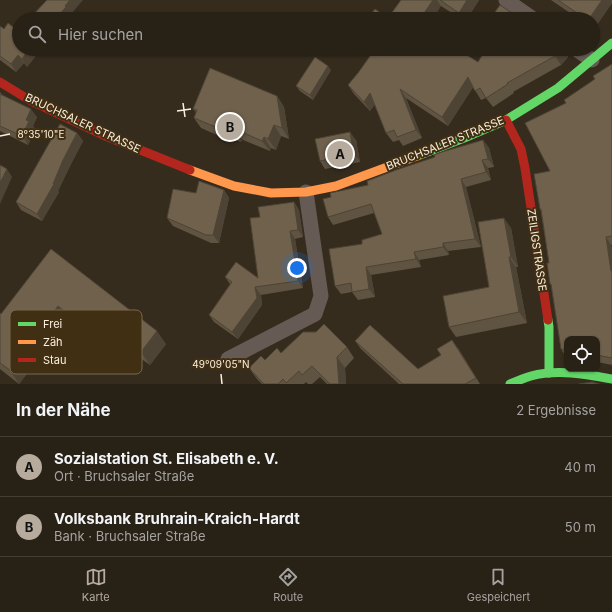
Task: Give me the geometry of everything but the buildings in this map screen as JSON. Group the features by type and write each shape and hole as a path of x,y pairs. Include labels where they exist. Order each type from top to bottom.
{"street":[{"path":"506,0 523,12"},
{"name":"BRUCHSALER STRASSE","path":"600,53 612,43"},
{"path":"586,56 592,60"},
{"name":"BRUCHSALER STRASSE","path":"0,82 32,101 103,135 173,164 234,186 271,193 306,192 336,186 464,138 506,120 558,88 597,56"},
{"name":"ZEILIGSTRASSE","path":"506,120 520,149 525,168 549,327 550,378"},
{"path":"228,359 315,314 321,296 306,192"},
{"path":"510,384 531,376 550,378 582,373 612,379"}],"traffic: fast":[{"path":"600,53 612,43"},
{"path":"417,156 506,120 558,88 596,56"},
{"path":"548,320 549,373"},
{"path":"510,384 531,376 551,373 581,374 612,379"}],"traffic: slow":[{"path":"190,170 234,186 271,193 306,192 336,186 417,156"}],"traffic: jam":[{"path":"0,82 31,101 103,135 190,170"},
{"path":"506,120 521,149 525,168 548,320"}],"place":[{"name":"Volksbank Bruhrain-Kraich-Hardt","path":"230,127"},
{"name":"Sozialstation St. Elisabeth e. V.","path":"340,154"}]}
